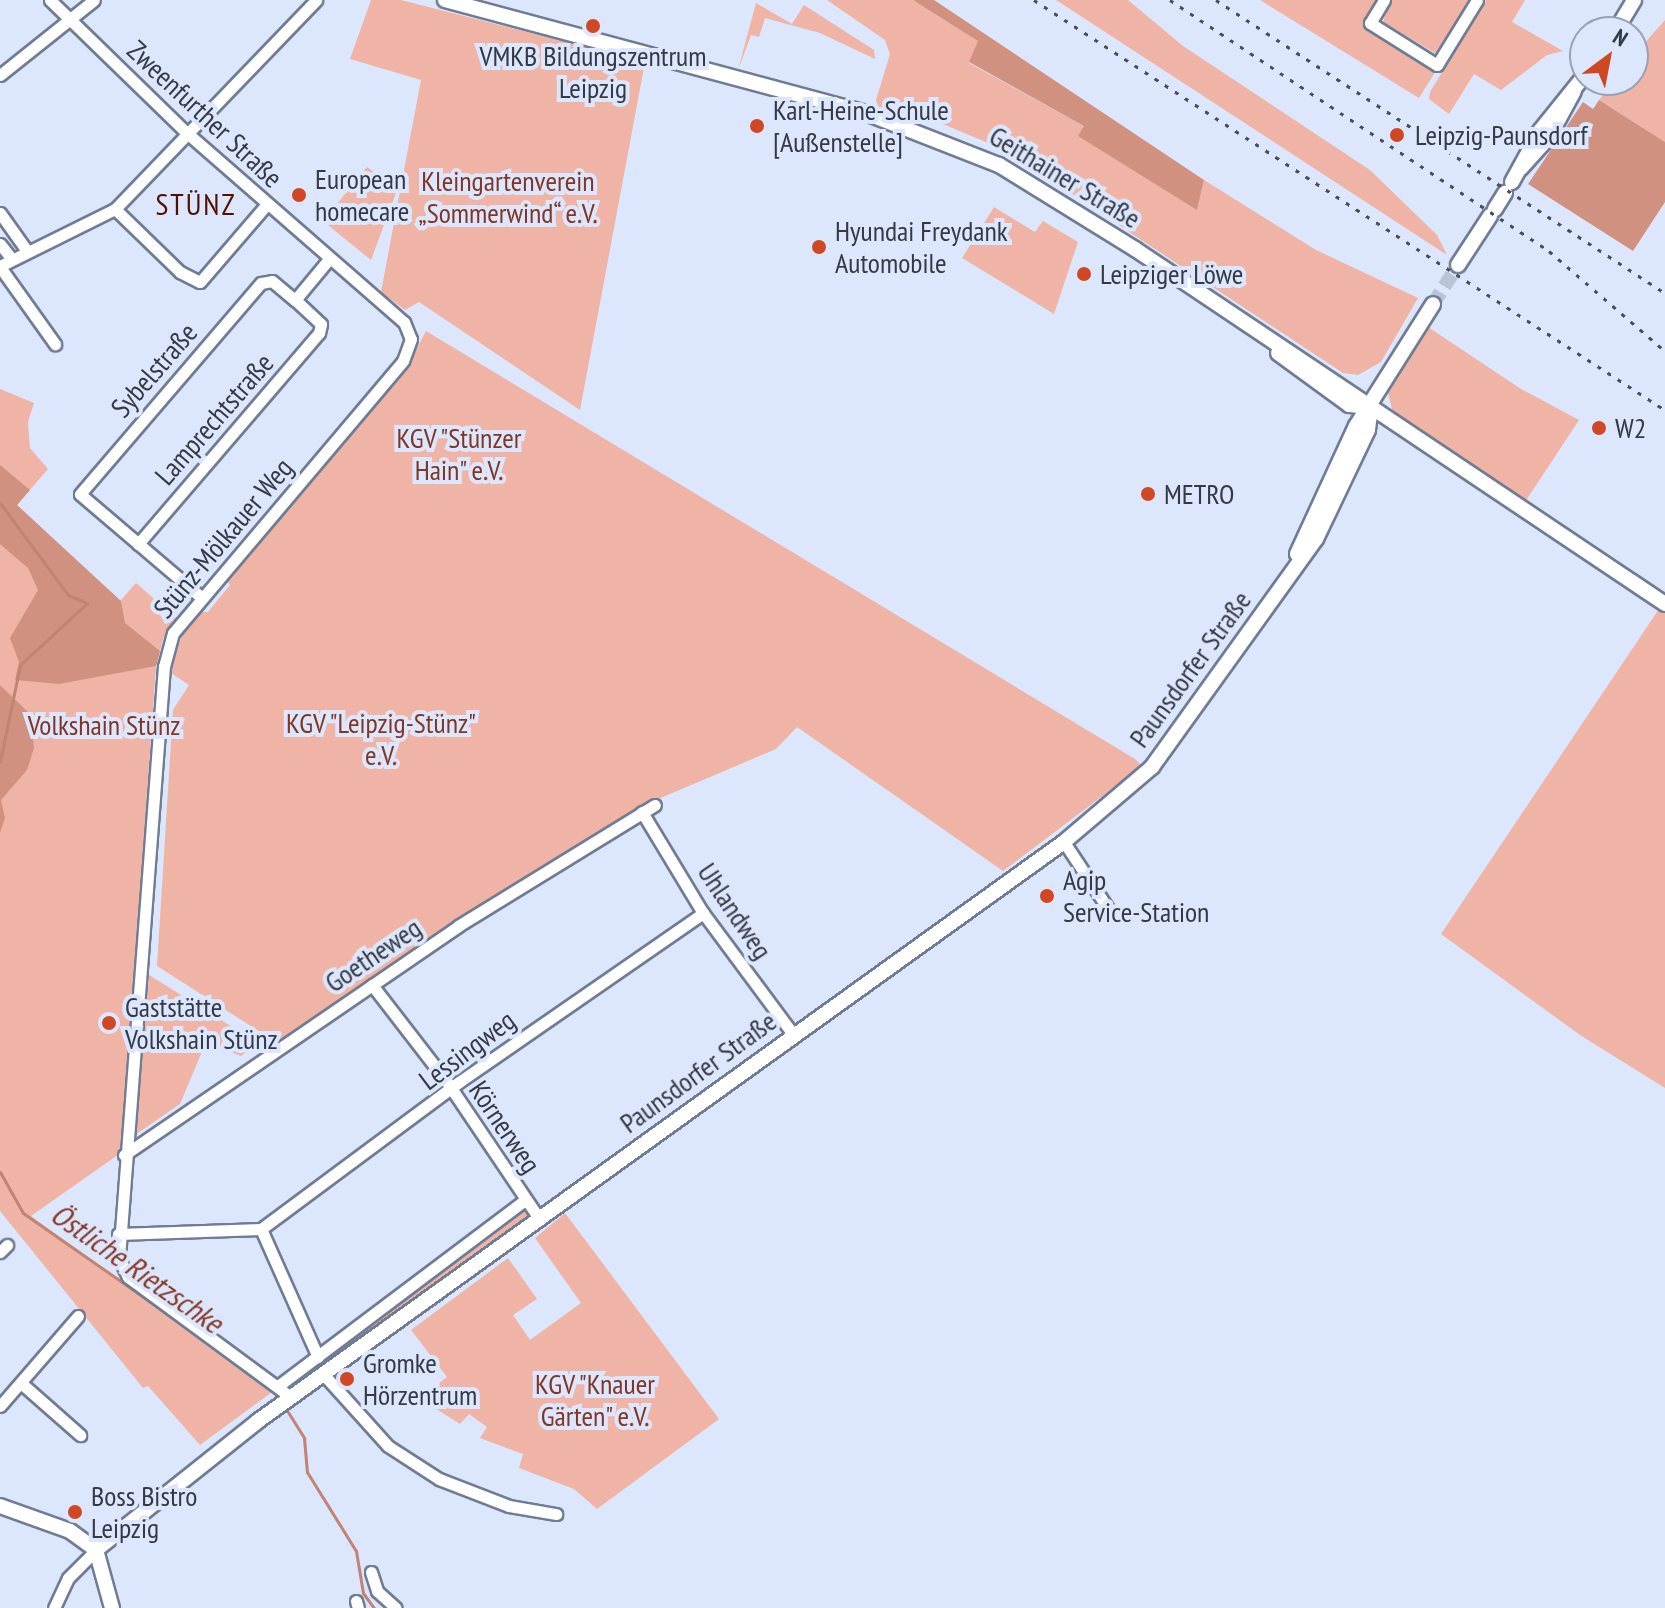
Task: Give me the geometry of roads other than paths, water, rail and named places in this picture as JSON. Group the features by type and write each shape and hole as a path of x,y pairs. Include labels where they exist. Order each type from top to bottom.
{"main road":[{"name":"Geithainer Straße","path":"445,0 482,5 856,110 961,147 1052,195 1267,341 1294,368 1349,405 1371,407 1665,604"},
{"path":"1631,7 1646,0"},
{"path":"1458,265 1521,168 1549,137 1571,96"},
{"name":"Paunsdorfer Straße","path":"96,1550 291,1397 325,1376 793,1034 1064,842 1165,754 1283,587 1356,426 1371,407 1433,304"},
{"path":"0,1506 70,1531 96,1550 112,1608"}],"street":[{"name":"Zweenfurther Straße","path":"50,0 187,133 404,322"},
{"path":"0,75 94,0"},
{"path":"55,344 0,267 11,258 115,209 316,0"},
{"path":"1384,0 1370,23 1437,65 1477,0"},
{"path":"115,209 180,272 200,282 267,204"},
{"path":"0,213 27,251"},
{"path":"0,244 11,258"},
{"path":"295,300 329,259"},
{"name":"Sybelstraße","path":"138,544 80,494 266,279 295,300"},
{"name":"Lamprechtstraße","path":"138,544 319,333 321,324 295,300"},
{"name":"Stünz-Mölkauer Weg","path":"291,1397 128,1277 118,1234 164,666 173,633 403,361 411,339 404,322"},
{"path":"138,544 202,598"},
{"name":"Goetheweg","path":"124,1155 520,885 655,805"},
{"name":"Uhlandweg","path":"642,812 703,913 793,1034"},
{"path":"1064,842 1109,910"},
{"name":"Lessingweg","path":"261,1229 703,913"},
{"name":"Körnerweg","path":"372,985 452,1092 540,1220"},
{"path":"278,1386 525,1200"},
{"path":"118,1234 261,1229 318,1357"},
{"path":"0,1406 78,1316"},
{"path":"325,1376 363,1423 427,1472 486,1499 556,1514"},
{"path":"21,1383 80,1435"},
{"path":"54,1608 68,1578 96,1550"},
{"path":"371,1572 377,1591 396,1608"}],"waterway":[{"name":"Östliche Rietzschke","path":"0,503 68,595 87,603 20,665 0,762"},
{"name":"Östliche Rietzschke","path":"0,1172 23,1213 188,1328"},
{"name":"Östliche Rietzschke","path":"288,1412 304,1438 307,1472 356,1551 363,1593 374,1608"}],"tunnel":[{"path":"1433,304 1458,265"}],"railway":[{"path":"1034,0 1665,410"},
{"path":"1170,0 1549,251 1665,351"},
{"path":"1216,0 1665,293"}],"place":[{"name":"VMKB Bildungszentrum Leipzig","path":"593,26"},
{"name":"Karl-Heine-Schule [Außenstelle]","path":"757,126"},
{"name":"Leipzig-Paunsdorf","path":"1397,135"},
{"name":"European homecare","path":"299,195"},
{"name":"Hyundai Freydank Automobile","path":"819,247"},
{"name":"Leipziger Löwe","path":"1084,274"},
{"name":"W2","path":"1599,428"},
{"name":"METRO","path":"1148,494"},
{"name":"Agip Service-Station","path":"1047,896"},
{"name":"Gaststätte Volkshain Stünz","path":"109,1023"},
{"name":"Gromke Hörzentrum","path":"347,1379"},
{"name":"Boss Bistro Leipzig","path":"75,1512"}],"district":[{"name":"STÜNZ","path":"196,204"}],"park label":[{"name":"Kleingartenverein „Sommerwind“ e.V.","path":"508,197"},
{"name":"KGV \"Stünzer Hain\" e.V.","path":"459,454"},
{"name":"Volkshain Stünz","path":"104,725"},
{"name":"KGV \"Leipzig-Stünz\" e.V.","path":"381,739"},
{"name":"KGV \"Knauer Gärten\" e.V.","path":"595,1400"}]}
